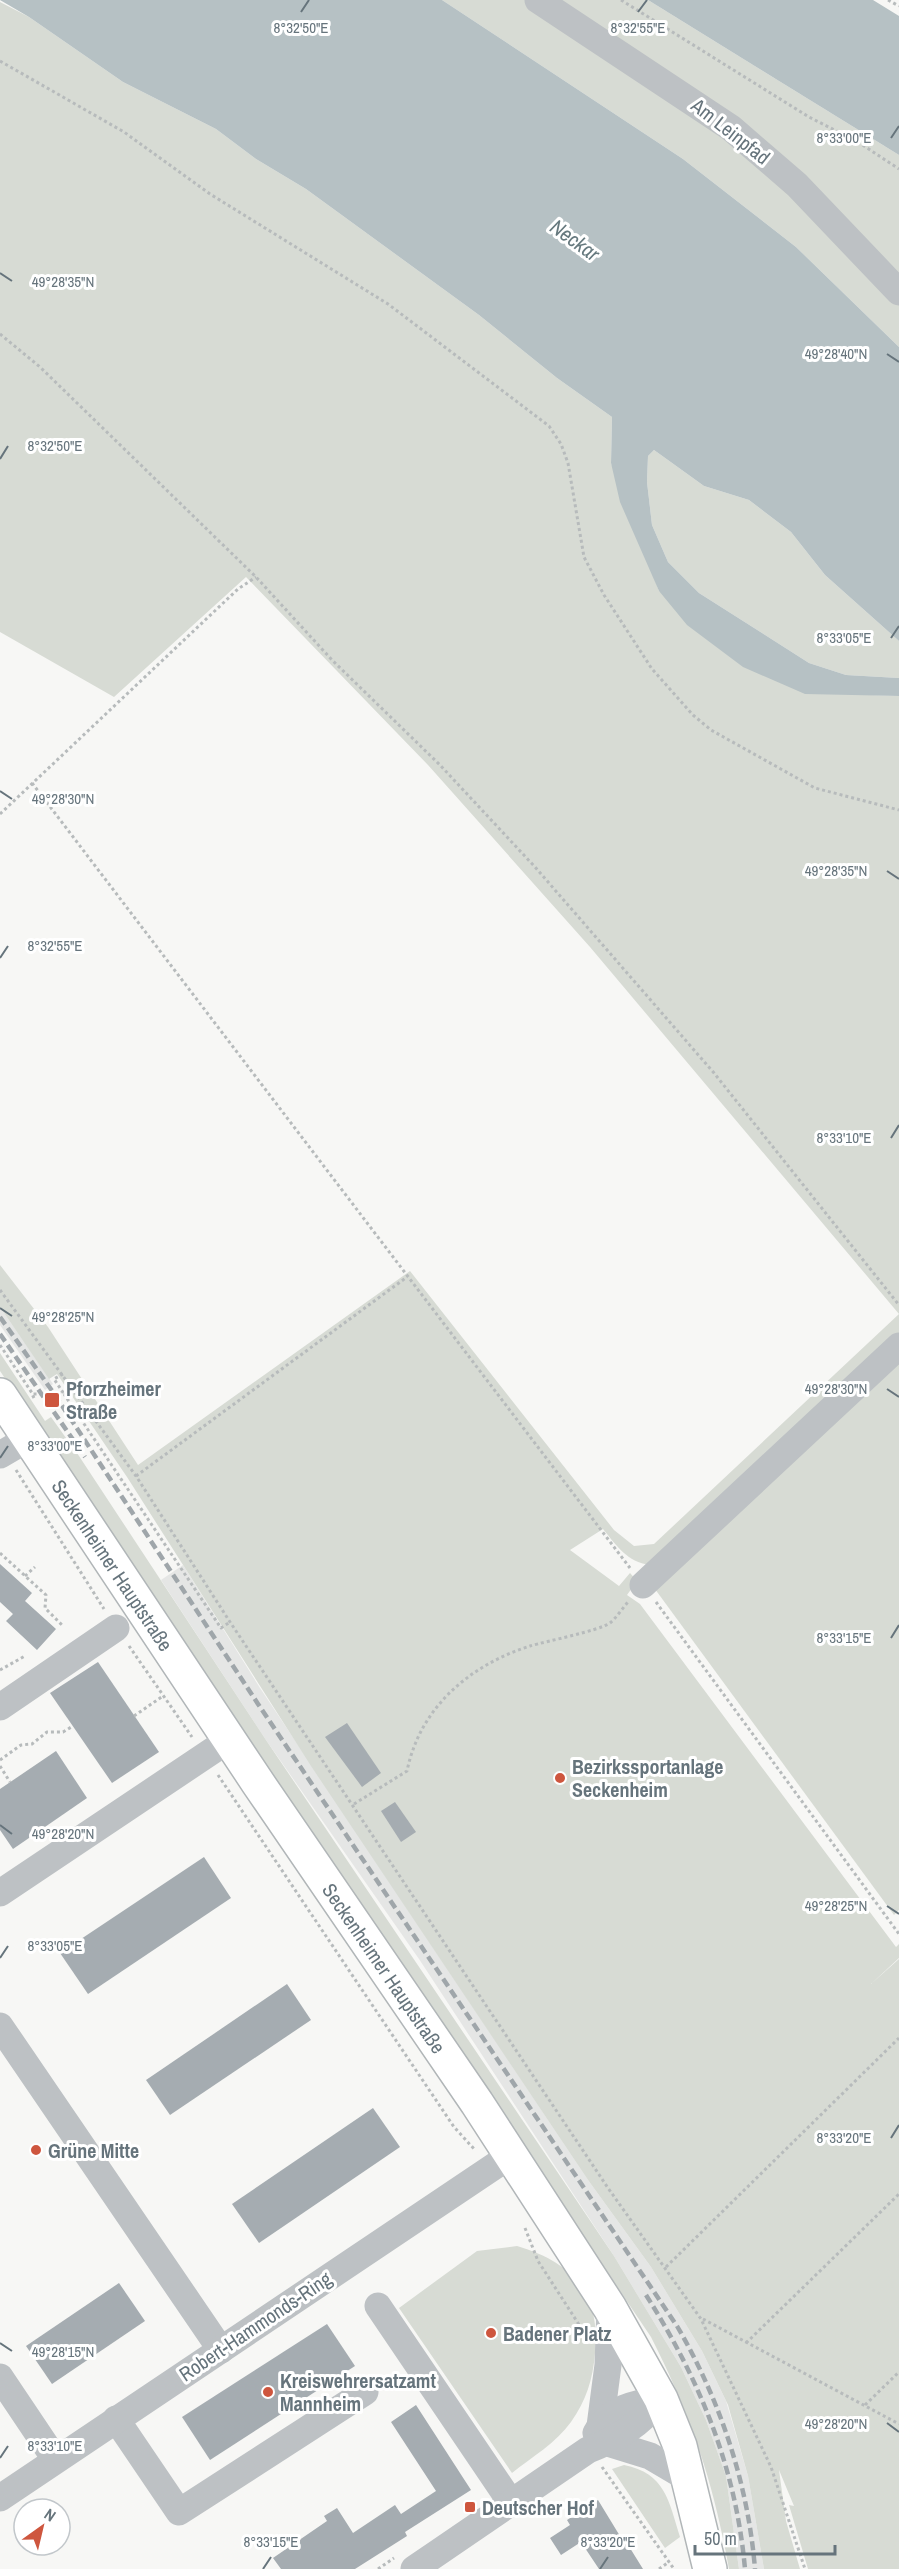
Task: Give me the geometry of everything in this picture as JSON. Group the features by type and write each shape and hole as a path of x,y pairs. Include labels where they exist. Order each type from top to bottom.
{"main road":[{"name":"Seckenheimer Hauptstraße","path":"0,1395 12,1449 502,2162 610,2308 661,2399 680,2446 710,2569"}],"street":[{"name":"Am Leinpfad","path":"538,0 731,128 797,185 899,292"},
{"path":"643,1585 899,1346"},
{"path":"0,1707 116,1628"},
{"path":"0,1893 217,1747"},
{"path":"0,2026 220,2350"},
{"name":"Robert-Hammonds-Ring","path":"0,2498 55,2459 502,2162"},
{"path":"378,2306 512,2504"},
{"path":"599,2439 608,2366 610,2308"},
{"path":"0,2377 55,2459"},
{"path":"116,2419 178,2512 365,2392"},
{"path":"414,2569 512,2504 599,2439 619,2410 633,2403 661,2399"},
{"path":"599,2439 650,2456 689,2479"}],"path":[{"path":"621,0 809,117 858,142 899,169"},
{"path":"888,0 899,6"},
{"path":"0,61 124,132 210,194 388,304 549,426 561,444 568,463 584,557 604,595 652,669 711,730 815,788 899,810"},
{"path":"0,334 40,368 256,577 332,660 440,765 535,867 714,1073 899,1305"},
{"path":"0,814 238,589 256,577"},
{"path":"32,783 643,1585 899,1934"},
{"path":"136,1476 407,1277"},
{"path":"0,1290 136,1476 230,1622 354,1804 608,2188 701,2319 771,2467 805,2569"},
{"path":"0,1346 33,1394"},
{"path":"63,1374 54,1379 64,1394"},
{"path":"71,1405 220,1628 230,1622"},
{"path":"12,1449 116,1628 163,1696 217,1747 454,2127 502,2162"},
{"path":"0,1553 46,1595 45,1608 62,1625"},
{"path":"25,1576 35,1567"},
{"path":"354,1804 407,1771 416,1739 434,1710 468,1675 498,1657 609,1624 643,1585"},
{"path":"0,1670 25,1656"},
{"path":"134,1716 163,1696"},
{"path":"0,1760 21,1745 32,1744 46,1732 63,1732 73,1726"},
{"path":"0,1766 10,1782"},
{"path":"666,2267 899,2038"},
{"path":"746,2343 899,2194"},
{"path":"522,2222 532,2240 537,2261 608,2366"},
{"path":"701,2319 899,2424"},
{"path":"865,2405 899,2372"},
{"path":"599,2439 612,2478 674,2569"},
{"path":"659,2569 669,2562"}],"shaded area":[{"path":"442,0 525,0 714,124 899,297 899,347 796,247 683,159"},
{"path":"544,0 648,0 899,155 899,285 846,228"},
{"path":"0,2 29,17 123,82 216,129 256,159 306,189 479,315 557,378 612,417 611,463 659,591 870,695 899,696 899,1314 590,947 428,765 246,577 114,697 0,632"},
{"path":"654,450 704,486 749,500 791,532 825,575 899,641 899,678 846,675 809,663 699,593 668,562 652,525 647,482 648,456"},
{"name":"Bezirkssportanlage Seckenheim","path":"0,1265 48,1327 138,1465 410,1271 614,1530 634,1546 654,1544 899,1314 899,1339 650,1565 629,1557 603,1529 570,1550 619,1586 630,1573 637,1581 627,1595 640,1604 896,1947 899,1944 899,1958 871,1984 899,1959 899,2569 808,2569 789,2505 794,2506 779,2470 786,2521 800,2569 764,2569 748,2476 728,2405 702,2351 651,2267 588,2180 311,1766 127,1477 57,1374 49,1379 0,1307"},
{"path":"0,1307 53,1384 45,1390 0,1325"},
{"path":"0,1353 45,1421 51,1417 79,1456 266,1740 614,2256 681,2367 706,2420 726,2476 739,2569 729,2569 716,2507 699,2450 678,2395 651,2337 0,1371"},
{"path":"899,1353 899,1910 894,1915 652,1585"},
{"path":"183,1565 260,1688 588,2180 651,2267 702,2351 726,2401 748,2476 764,2569 739,2569 726,2476 706,2420 681,2367 614,2256 419,1959 266,1740 161,1580"},
{"name":"Badener Platz","path":"517,2246 553,2261 579,2283 593,2314 596,2332 590,2381 585,2398 576,2414 558,2437 512,2473 399,2308 477,2251"},
{"path":"624,2465 648,2475 663,2490 680,2537 665,2548 612,2469"}],"water":[{"name":"Neckar","path":"0,0 442,0 683,159 796,247 899,347 899,641 825,575 791,532 749,500 704,486 654,450 648,456 647,482 652,525 668,562 699,593 809,663 846,675 899,678 899,696 805,694 743,667 687,625 659,591 620,502 611,463 612,417 557,378 479,315 306,189 256,159 216,129 123,82 29,17"},
{"path":"648,0 873,0 899,16 899,155"}],"building":[{"path":"0,1564 32,1593 25,1601 56,1629 37,1650 6,1621 13,1614 0,1602"},
{"path":"98,1662 159,1752 112,1783 50,1693"},
{"path":"347,1723 381,1773 362,1787 325,1737"},
{"path":"56,1751 87,1798 13,1849 0,1830 0,1789"},
{"path":"395,1802 416,1832 401,1842 381,1811"},
{"path":"204,1857 231,1898 88,1994 60,1953"},
{"path":"287,1984 311,2020 170,2115 146,2080"},
{"path":"373,2108 400,2147 259,2243 232,2204"},
{"path":"119,2283 145,2321 52,2384 26,2346"},
{"name":"Kreiswehrersatzamt Mannheim","path":"327,2324 355,2366 210,2460 182,2417"},
{"path":"416,2405 471,2490 405,2532 407,2536 355,2569 281,2569 273,2558 327,2521 324,2516 337,2508 353,2533 395,2505 401,2514 436,2491 391,2422"},
{"path":"598,2500 643,2569 599,2569 581,2542 561,2555 550,2538 570,2525 567,2520"}],"railway":[{"path":"0,1317 55,1395 258,1704 677,2326 706,2383 730,2443 746,2505 755,2569"},
{"path":"0,1334 85,1457"},
{"path":"646,2295 683,2359 712,2426 733,2496 745,2569"}],"place":[{"name":"Pforzheimer Straße","path":"52,1400"},
{"name":"Bezirkssportanlage Seckenheim","path":"560,1778"},
{"name":"Grüne Mitte","path":"36,2150"},
{"name":"Badener Platz","path":"491,2333"},
{"name":"Kreiswehrersatzamt Mannheim","path":"268,2392"},
{"name":"Deutscher Hof","path":"470,2507"}]}
